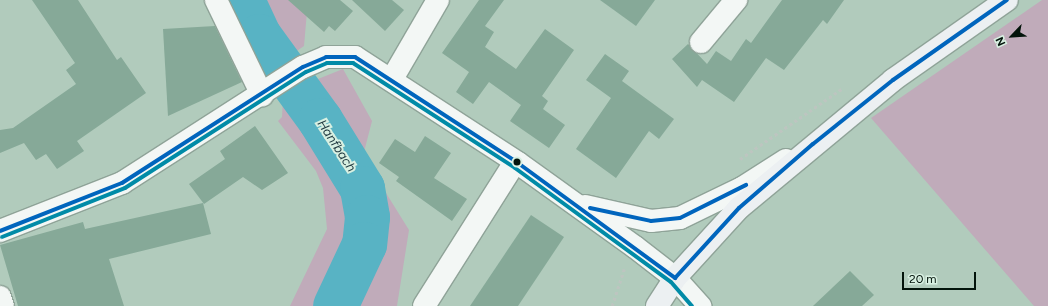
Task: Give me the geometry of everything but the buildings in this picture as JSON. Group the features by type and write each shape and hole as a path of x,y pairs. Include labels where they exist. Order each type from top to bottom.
{"main road":[{"path":"657,306 675,278 740,208 813,144 893,80 1007,0"}],"street":[{"path":"216,0 269,90"},
{"path":"392,79 438,0"},
{"path":"701,42 736,0"},
{"path":"0,231 122,183 303,67 326,57 355,57 392,79 576,204 675,278 700,306"},
{"path":"576,204 651,221 680,218 742,188 813,144"},
{"path":"424,306 515,162"},
{"path":"0,296 3,306"}],"path":[{"path":"735,162 846,86"}],"shaded area":[{"path":"231,0 308,0 304,46 272,68"},
{"path":"1042,0 1048,0 1048,306 1034,306 871,118"},
{"path":"343,69 372,121 363,156 409,230 397,306 290,306 327,229 323,188 316,171 278,121 282,117 283,98 303,85"}],"waterway":[{"name":"Hanfbach","path":"242,0 259,36 320,120 362,188 367,217 364,244 335,306"}],"transit line":[{"path":"0,231 122,183 303,67 326,57 355,57 518,163 675,278 739,208 813,144 893,80 1007,0"},
{"path":"2,237 125,188 306,72 327,63 353,63 515,168 671,282 692,306"},
{"path":"590,208 651,221 680,218 746,185"}]}
